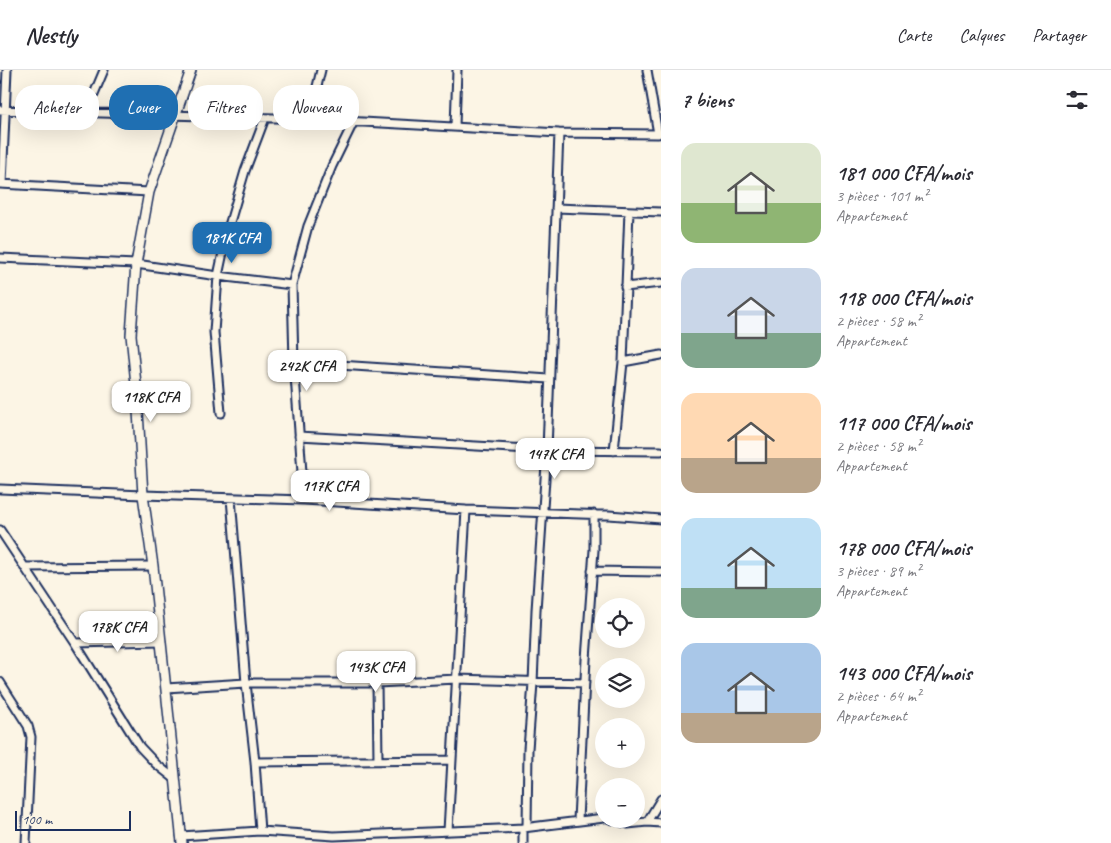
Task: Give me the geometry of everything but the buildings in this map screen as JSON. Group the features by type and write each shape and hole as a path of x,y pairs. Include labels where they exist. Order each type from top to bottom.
{"street":[{"path":"6,70 1,184 150,192"},
{"path":"98,85 104,70"},
{"path":"178,107 191,70"},
{"path":"317,85 321,70"},
{"path":"455,126 457,70"},
{"path":"359,121 559,133 659,134 647,70"},
{"path":"178,115 273,118"},
{"path":"221,413 214,332 218,276 228,229 242,179 265,118"},
{"path":"170,130 150,192 136,264 130,335 137,394 143,495 153,566 182,839 260,831 334,839 525,828 595,819"},
{"path":"304,500 294,362 292,285 308,226 332,166 350,130"},
{"path":"523,843 547,450 559,133"},
{"path":"556,208 661,212"},
{"path":"614,452 623,362 629,211"},
{"path":"0,258 136,264 292,285"},
{"path":"625,287 661,284"},
{"path":"623,362 661,355"},
{"path":"294,362 549,379"},
{"path":"299,436 547,450 661,451"},
{"path":"0,489 304,500 661,519"},
{"path":"231,498 260,831"},
{"path":"448,831 466,510"},
{"path":"578,820 594,514"},
{"path":"0,530 75,643 140,747 156,764 175,779"},
{"path":"24,567 153,566"},
{"path":"592,571 661,572"},
{"path":"75,643 161,641"},
{"path":"166,688 246,683 457,679 585,683"},
{"path":"0,682 28,726 31,737 26,843"},
{"path":"377,682 378,760"},
{"path":"255,762 451,760"},
{"path":"661,799 647,822 661,823"}]}
